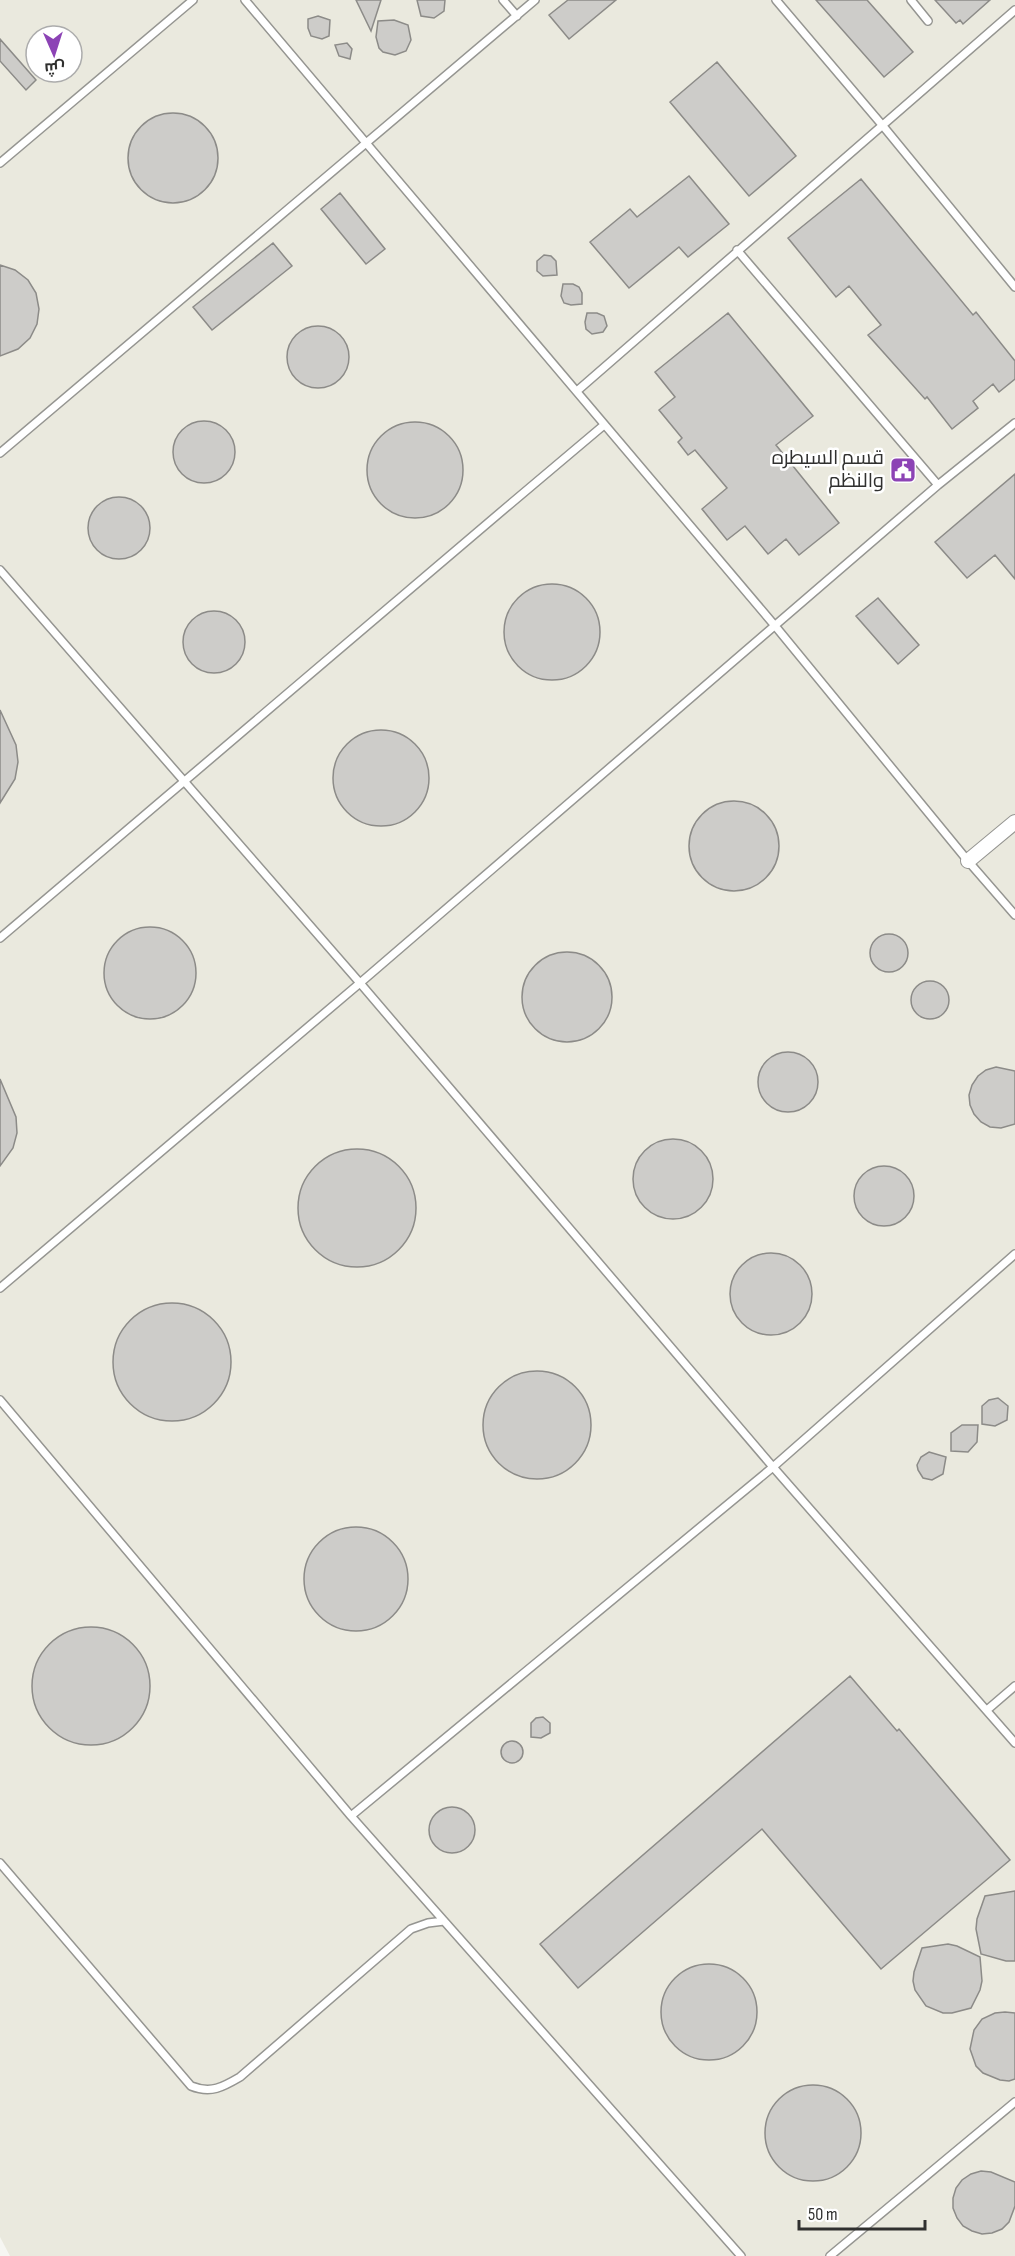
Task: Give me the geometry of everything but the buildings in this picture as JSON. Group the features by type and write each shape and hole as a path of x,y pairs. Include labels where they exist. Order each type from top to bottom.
{"street":[{"path":"968,861 1015,822"}],"lane":[{"path":"0,163 193,0"},
{"path":"245,0 776,627 1015,915"},
{"path":"503,0 517,16"},
{"path":"0,453 535,0"},
{"path":"910,0 928,21"},
{"path":"779,1 1015,287"},
{"path":"577,391 1015,10"},
{"path":"737,250 938,485"},
{"path":"0,1288 776,627 938,485 1015,423"},
{"path":"0,938 604,425"},
{"path":"0,570 360,983 772,1467 1015,1743"},
{"path":"351,1816 772,1467 1015,1254"},
{"path":"0,1400 351,1816 741,2256"},
{"path":"987,1710 1015,1686"},
{"path":"0,1863 191,2086 202,2091 218,2090 240,2077 411,1929 428,1923 444,1921"},
{"path":"830,2256 1015,2102"}],"shaded area":[{"path":"0,0 1015,0 1015,2256 10,2256 0,2237"}],"place":[{"name":"قسم السيطره والنظم","path":"903,470"}]}
